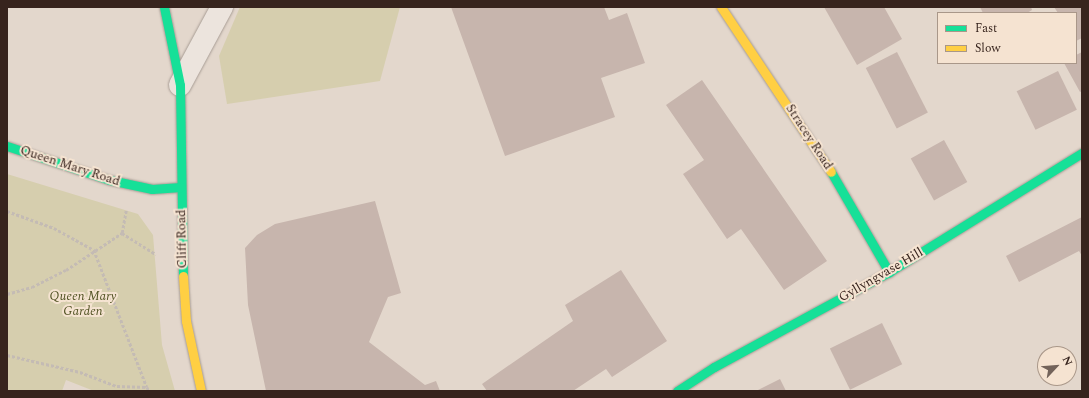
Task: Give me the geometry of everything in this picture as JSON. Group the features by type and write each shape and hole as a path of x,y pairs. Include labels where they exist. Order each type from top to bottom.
{"street":[{"name":"Cliff Road","path":"164,7 180,85 182,269 186,321 201,391"},
{"path":"180,85 222,7"},
{"name":"Stracey Road","path":"721,7 817,147 889,272"},
{"name":"Queen Mary Road","path":"7,146 110,180 152,189 181,187"},
{"name":"Gyllyngvase Hill","path":"677,391 714,367 889,272 1082,153"}],"path":[{"path":"7,294 32,287 66,270 94,250 122,233 130,184"},
{"path":"7,211 54,228 94,250 149,391"},
{"path":"122,233 182,269"},
{"path":"7,354 80,372 117,386 147,387"}],"green space":[{"path":"240,7 400,7 380,81 227,104 219,56"},
{"name":"Queen Mary Garden","path":"7,174 138,214 153,235 162,345 175,391 94,391 66,380 62,391 7,391"}],"building":[{"path":"451,7 604,7 609,20 627,13 645,63 601,78 615,117 505,156"},
{"path":"824,7 884,7 902,39 857,65"},
{"path":"980,7 1031,7 1032,10 1029,12 982,12"},
{"path":"1054,7 1082,7 1082,38 1077,40 1077,12 1057,12"},
{"path":"897,52 928,113 897,128 866,68"},
{"path":"1082,52 1082,91 1080,92 1065,64 1077,64 1077,54"},
{"path":"1058,71 1077,110 1036,130 1017,91"},
{"path":"702,80 827,261 784,290 741,229 727,239 683,174 704,160 666,105"},
{"path":"944,140 967,182 934,200 911,158"},
{"path":"375,201 401,293 388,297 369,342 425,385 436,381 440,391 266,391 248,305 245,248 257,235 275,224"},
{"path":"1082,217 1082,256 1079,251 1019,282 1006,256"},
{"path":"621,270 667,341 612,377 606,369 573,391 487,391 482,384 573,321 565,305"},
{"path":"882,323 902,364 850,390 830,348"},
{"path":"780,379 786,391 756,391"}],"traffic: fast":[{"path":"164,7 180,85 183,276"},
{"path":"7,146 110,180 152,189 181,187"},
{"path":"677,391 714,367 889,272 1082,153"},
{"path":"831,172 889,272"}],"traffic: slow":[{"path":"721,7 831,172"},
{"path":"183,276 186,321 201,391"}]}
